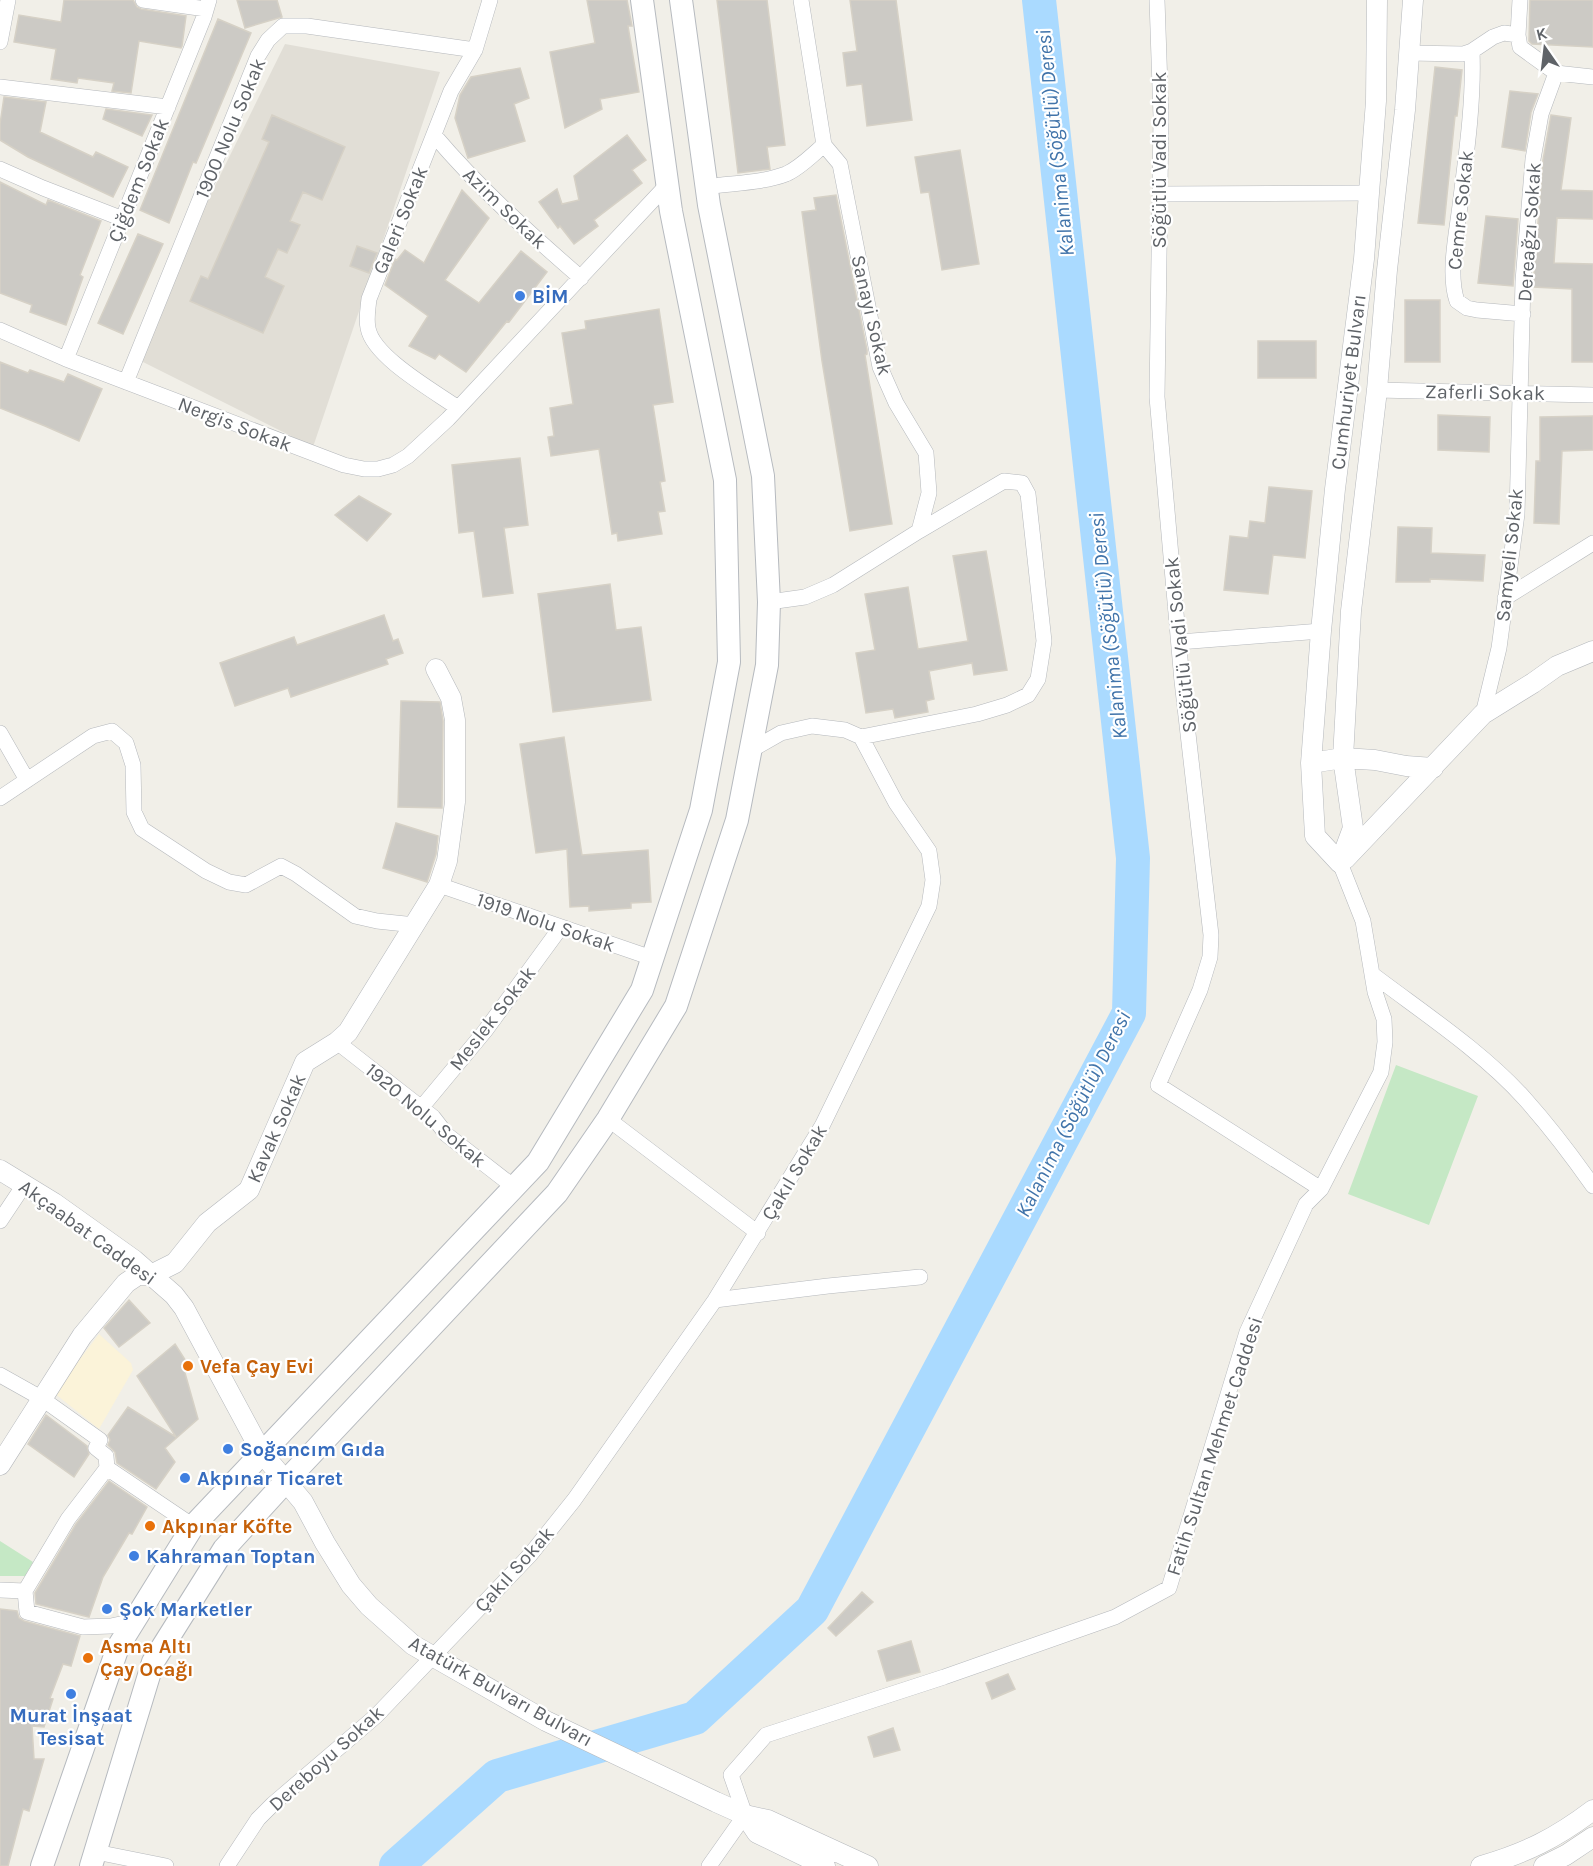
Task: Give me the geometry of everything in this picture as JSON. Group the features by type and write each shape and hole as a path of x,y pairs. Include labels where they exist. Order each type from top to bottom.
{"main road":[{"path":"42,1866 118,1647 193,1526 538,1162 642,990 700,810 729,662 725,480 671,211 642,0"},
{"path":"93,1859 153,1662 224,1549 557,1194 608,1119 676,1006 737,820 767,665 769,602 763,476 706,187 681,0"}],"street":[{"path":"0,42 8,0"},
{"path":"143,0 207,5"},
{"name":"Galeri Sokak","path":"458,408 387,358 374,343 368,327 369,299 452,91 475,50 489,0"},
{"name":"Sanayi Sokak","path":"801,0 824,145 840,164 880,367 896,403 926,453 929,493 919,531"},
{"name":"Söğütlü Vadi Sokak","path":"1157,0 1161,117 1157,397 1179,642 1211,935 1210,957 1200,990 1158,1085 1321,1190"},
{"name":"Cumhuriyet Bulvarı","path":"1377,0 1376,101 1364,259 1335,489 1311,763 1315,836 1340,863 1353,828 1343,758 1351,611 1377,390 1413,0"},
{"path":"1520,0 1518,35 1520,47 1556,73 1593,77"},
{"name":"Çiğdem Sokak","path":"66,359 207,5"},
{"name":"1900 Nolu Sokak","path":"126,382 258,56 268,40 283,26 307,26 475,50"},
{"path":"1409,53 1463,54 1504,33 1518,35"},
{"name":"Cemre Sokak","path":"1472,51 1470,103 1464,178 1454,252 1453,290 1457,302 1467,308 1523,314"},
{"name":"Dereağzı Sokak","path":"1520,393 1524,271 1533,159 1541,114 1556,73"},
{"path":"0,87 168,107"},
{"name":"Azim Sokak","path":"434,135 458,164 529,233 581,278"},
{"path":"706,187 769,178 787,173 824,145"},
{"path":"0,169 123,219"},
{"name":"Nergis Sokak","path":"0,330 66,359 344,465 378,469 393,465 408,456 458,408 667,185"},
{"path":"1160,194 1369,193"},
{"name":"Zaferli Sokak","path":"1377,390 1593,395"},
{"name":"Samyeli Sokak","path":"1483,714 1499,648 1517,514 1520,393"},
{"path":"751,750 781,733 812,726 845,729 861,737 977,714 1007,705 1028,695 1038,679 1044,641 1028,494 1022,483 1004,481 833,585 805,597 769,602"},
{"path":"1505,598 1593,543"},
{"path":"1179,642 1321,631"},
{"path":"1340,863 1483,714 1557,666 1593,651"},
{"name":"Kavak Sokak","path":"0,1465 82,1336 126,1283 138,1275 151,1275 175,1263 207,1223 249,1190 305,1062 337,1042 348,1032 439,885 447,861 455,802 455,720 451,698 436,669"},
{"path":"0,798 93,736 112,731 126,744 133,765 134,812 142,829 171,849 206,871 229,882 246,885 280,866 296,874 355,916 415,925"},
{"path":"0,733 27,780"},
{"name":"Çakıl Sokak","path":"432,1656 530,1555 574,1500 716,1300 822,1126 929,906 933,880 929,851 896,803 861,737"},
{"path":"1311,763 1343,758 1433,768"},
{"name":"Fatih Sultan Mehmet Caddesi","path":"745,1815 731,1775 766,1736 1115,1617 1169,1588 1247,1332 1306,1204 1321,1190 1381,1072 1385,1042 1384,1019 1375,992 1363,921 1340,863"},
{"name":"1919 Nolu Sokak","path":"439,885 652,958"},
{"name":"Meslek Sokak","path":"421,1108 485,1031 561,927"},
{"path":"1372,974 1473,1051 1524,1098 1593,1186"},
{"name":"1920 Nolu Sokak","path":"337,1042 433,1117 447,1134 514,1187"},
{"path":"608,1119 758,1233"},
{"name":"Akçaabat Caddesi","path":"0,1170 54,1203 134,1260 174,1295 184,1308 262,1452 286,1481"},
{"path":"0,1221 24,1185"},
{"path":"716,1300 920,1277"},
{"path":"0,1376 41,1398 100,1440 96,1448 106,1456 106,1468 68,1519 25,1591 27,1612 83,1627 134,1622"},
{"path":"106,1468 193,1526"},
{"name":"Atatürk Bulvarı Bulvarı","path":"286,1481 303,1502 351,1585 387,1623 413,1645 546,1721 716,1802 745,1815 768,1820 868,1866"},
{"path":"0,1590 25,1591"},
{"name":"Dereboyu Sokak","path":"227,1866 258,1819 376,1716 432,1656"},
{"path":"1481,1866 1509,1858 1540,1845 1566,1830 1593,1809"},
{"path":"709,1866 745,1815"},
{"name":"Atatürk Bulvarı Bulvarı","path":"745,1815 757,1833 825,1866"},
{"path":"1544,1866 1593,1837"},
{"path":"93,1859 166,1866"}],"shaded area":[{"path":"285,44 440,72 313,447 131,356"}],"green space":[{"path":"1396,1065 1478,1096 1429,1225 1348,1194"},
{"path":"0,1541 33,1562 25,1576 0,1576"}],"sand":[{"path":"99,1334 131,1363 133,1370 99,1429 54,1393"}],"building":[{"path":"64,0 133,0 141,9 186,16 182,46 181,48 139,41 131,93 112,91 114,83 78,78 77,83 51,79 56,49 14,42 19,15 61,22"},
{"path":"237,0 277,0 282,17 245,28"},
{"path":"587,0 627,0 632,26 628,26 639,92 600,99 602,109 565,128 550,52 595,43"},
{"path":"717,0 767,0 785,145 767,147 770,169 738,173"},
{"path":"850,0 896,0 912,120 867,126 862,84 847,86 843,53 857,51"},
{"path":"1530,0 1593,0 1593,47 1532,44 1529,41"},
{"path":"218,19 251,33 196,163 193,162 169,223 140,210"},
{"path":"1435,67 1462,70 1444,225 1418,223"},
{"path":"520,68 529,98 514,104 525,141 468,158 455,118 460,95 471,77"},
{"path":"1510,91 1538,94 1531,112 1525,151 1502,147"},
{"path":"4,97 46,102 40,132 93,157 96,152 128,167 113,197 28,157 0,140"},
{"path":"106,109 152,115 142,136 103,119"},
{"path":"272,115 345,147 322,200 303,192 290,221 300,225 287,253 278,249 265,277 284,286 263,333 190,301 201,276 208,279 269,142 262,139"},
{"path":"1551,115 1571,118 1561,190 1593,191 1593,219 1557,218 1554,263 1593,264 1593,362 1572,362 1572,289 1533,287 1543,160"},
{"path":"627,135 646,160 632,170 642,183 594,220 598,226 574,244 560,226 558,228 539,202 557,189 562,204 579,200 574,176"},
{"path":"960,150 979,264 942,270 929,192 921,193 915,157"},
{"path":"0,182 46,205 48,200 101,221 80,275 83,277 66,325 30,312 32,305 0,293"},
{"path":"462,190 489,218 445,280 479,303 521,251 547,272 509,322 507,321 466,372 439,354 435,359 409,346 428,316 385,285 395,259 397,260 405,250 424,263"},
{"path":"836,195 867,350 865,355 892,524 850,531 822,361 802,212 816,210 814,198"},
{"path":"1486,216 1518,219 1513,286 1478,283"},
{"path":"138,234 163,244 123,334 98,323"},
{"path":"357,246 377,253 369,273 350,266"},
{"path":"1405,300 1440,300 1440,362 1405,362"},
{"path":"659,309 673,402 653,405 665,481 660,482 665,511 658,512 662,534 618,541 617,533 612,534 599,449 551,456 548,437 554,436 550,408 573,404 562,333 586,329 585,321"},
{"path":"1258,341 1316,341 1316,378 1258,378"},
{"path":"0,362 28,373 30,370 64,382 68,374 102,389 79,441 0,408"},
{"path":"1438,415 1490,417 1489,452 1438,450"},
{"path":"1593,416 1593,450 1562,451 1559,524 1534,523 1536,461 1540,461 1540,417"},
{"path":"520,458 528,525 504,528 513,593 483,597 474,531 459,533 452,465"},
{"path":"1269,487 1312,491 1305,558 1273,555 1268,594 1224,590 1230,536 1248,538 1250,521 1265,523"},
{"path":"359,496 391,514 367,541 335,515"},
{"path":"1398,527 1432,528 1431,553 1485,555 1483,581 1430,579 1430,582 1396,582"},
{"path":"986,551 1007,670 974,675 972,663 929,671 934,699 926,701 928,712 895,718 893,709 866,713 856,653 875,650 865,594 908,587 918,649 968,641 953,556"},
{"path":"610,584 616,630 641,627 651,700 553,712 538,594"},
{"path":"384,615 393,641 398,639 403,653 386,659 388,664 291,697 288,688 235,706 220,663 294,637 297,645"},
{"path":"401,701 440,702 443,721 442,808 398,807"},
{"path":"564,737 582,855 648,850 651,902 631,903 631,908 589,911 589,906 570,907 567,849 536,853 520,744"},
{"path":"396,823 438,836 436,854 427,882 383,868"},
{"path":"129,1300 150,1323 119,1347 104,1328"},
{"path":"175,1344 191,1369 185,1373 198,1419 165,1448 175,1462 156,1489 117,1463 115,1452 108,1445 110,1440 108,1435 128,1407 176,1437 137,1376"},
{"path":"46,1415 87,1446 89,1454 74,1477 28,1444"},
{"path":"109,1481 147,1507 103,1577 89,1617 36,1604 35,1593 76,1524"},
{"path":"862,1592 873,1602 836,1636 828,1628"},
{"path":"0,1609 17,1611 19,1618 24,1621 80,1636 71,1666 63,1664 50,1698 53,1699 44,1727 32,1726 34,1759 44,1759 29,1811 23,1809 8,1866 0,1866"},
{"path":"911,1641 920,1672 887,1681 878,1651"},
{"path":"1008,1674 1015,1689 992,1699 986,1683"},
{"path":"893,1728 900,1750 874,1757 868,1737"}],"waterway":[{"name":"Kalanima (Söğütlü) Deresi","path":"396,1866 497,1776 695,1718 812,1610 1129,1013 1133,858 1039,0"}],"place":[{"name":"BİM","path":"520,296"},
{"name":"Vefa Çay Evi","path":"188,1366"},
{"name":"Soğancım Gıda","path":"228,1449"},
{"name":"Akpınar Ticaret","path":"185,1478"},
{"name":"Akpınar Köfte","path":"150,1526"},
{"name":"Kahraman Toptan","path":"134,1556"},
{"name":"Şok Marketler","path":"107,1609"},
{"name":"Asma Altı Çay Ocağı","path":"88,1658"},
{"name":"Murat İnşaat Tesisat","path":"71,1694"}]}
